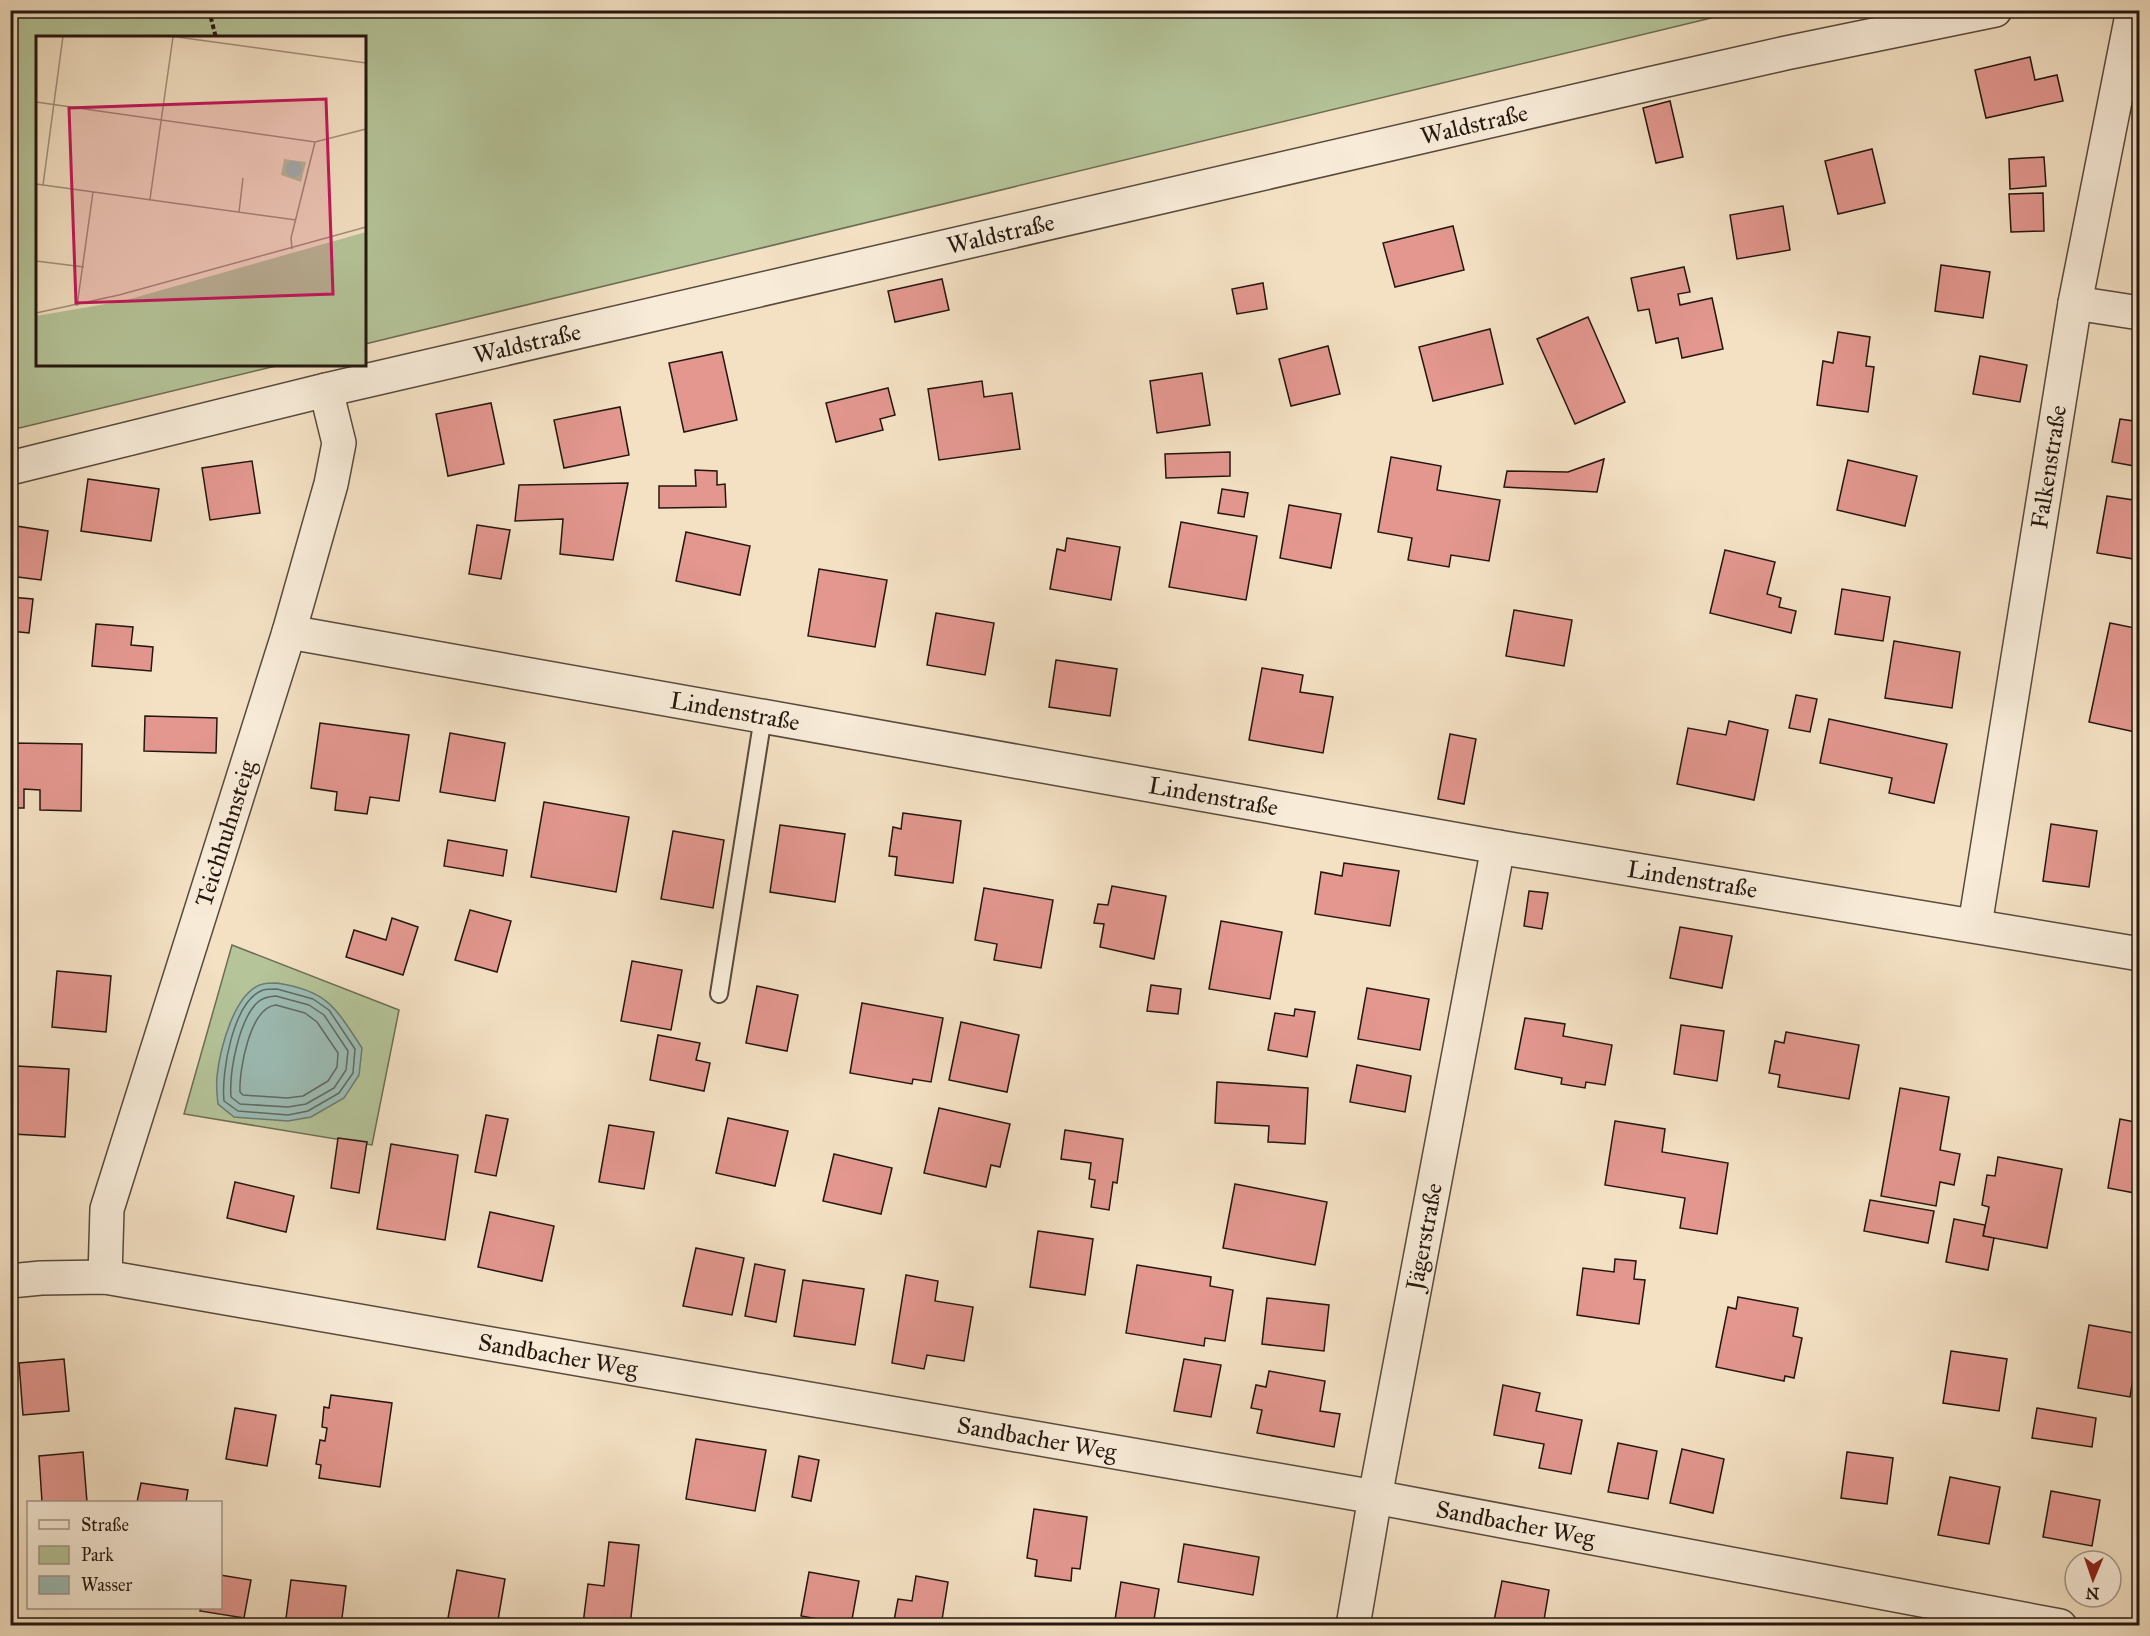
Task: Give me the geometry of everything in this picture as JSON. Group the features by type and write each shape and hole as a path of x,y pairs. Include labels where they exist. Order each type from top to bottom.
{"street":[{"name":"Waldstraße","path":"10,468 326,390 1774,56 1995,10"},
{"name":"Falkenstraße","path":"1975,925 2075,303 2133,10"},
{"path":"2075,303 2139,313"},
{"name":"Teichhuhnsteig","path":"105,1277 107,1209 289,632 330,484 339,443 326,390"},
{"name":"Lindenstraße","path":"289,632 1498,847 2139,954"},
{"name":"Jägerstraße","path":"1353,1626 1375,1497 1498,847"},
{"name":"Sandbacher Weg","path":"10,1281 105,1277 1375,1497 2060,1626"}],"lane":[{"path":"719,994 763,717"}],"path":[{"path":"209,10 216,36"}],"green space":[{"path":"11,10 1740,11 366,344 366,36 36,36 36,366 276,366 11,430"},
{"path":"232,945 399,1010 372,1145 184,1114"}],"water":[{"path":"277,983 294,986 319,996 337,1012 362,1048 359,1075 344,1098 311,1117 288,1121 234,1117 218,1104 217,1076 225,1037 236,1009 244,998 253,989 263,984"}],"building":[{"path":"2030,57 2035,80 2057,75 2063,101 1986,118 1975,70"},
{"path":"1670,101 1683,157 1656,163 1643,108"},
{"path":"1872,149 1885,203 1838,214 1825,161"},
{"path":"2044,157 2046,186 2010,189 2009,159"},
{"path":"2043,193 2044,231 2011,232 2009,194"},
{"path":"1783,206 1790,250 1737,259 1730,215"},
{"path":"1453,226 1464,270 1395,287 1383,243"},
{"path":"1941,265 1990,272 1983,318 1935,311"},
{"path":"1684,267 1690,292 1678,294 1680,305 1712,298 1723,349 1682,358 1678,338 1656,343 1649,309 1638,311 1631,278"},
{"path":"942,279 949,310 895,322 888,291"},
{"path":"1263,283 1267,309 1237,314 1232,289"},
{"path":"1588,317 1625,402 1575,424 1537,339"},
{"path":"1490,329 1503,384 1433,401 1419,347"},
{"path":"1838,332 1870,337 1866,366 1874,367 1868,412 1817,405 1823,361 1833,363"},
{"path":"1328,346 1340,394 1291,406 1279,359"},
{"path":"722,352 737,420 684,432 669,363"},
{"path":"1980,356 2027,365 2020,402 1973,394"},
{"path":"1202,373 1210,425 1157,433 1150,381"},
{"path":"982,381 984,397 1012,393 1020,449 939,460 928,389"},
{"path":"888,388 895,415 880,419 883,430 836,442 826,403"},
{"path":"491,403 504,464 448,476 436,414"},
{"path":"620,407 629,455 564,468 554,420"},
{"path":"2120,419 2140,422 2140,467 2112,462"},
{"path":"1230,452 1230,476 1166,478 1165,454"},
{"path":"1391,457 1441,466 1437,490 1500,500 1489,561 1451,555 1449,567 1408,560 1412,538 1378,532"},
{"path":"1604,459 1597,492 1504,487 1507,471 1568,472"},
{"path":"1848,460 1917,476 1905,526 1837,510"},
{"path":"252,461 260,513 210,520 202,468"},
{"path":"695,470 717,471 717,485 725,484 726,507 659,508 659,486 696,486"},
{"path":"88,479 159,489 151,541 81,531"},
{"path":"628,483 613,560 560,554 563,519 515,521 519,485"},
{"path":"1222,489 1248,493 1244,517 1218,513"},
{"path":"2107,496 2140,501 2140,560 2097,553"},
{"path":"1289,505 1341,514 1331,568 1280,558"},
{"path":"1181,522 1257,536 1246,600 1169,587"},
{"path":"10,525 48,531 41,580 10,576"},
{"path":"477,525 510,530 501,579 469,574"},
{"path":"686,532 750,546 740,595 676,581"},
{"path":"1067,538 1120,547 1111,600 1050,589 1057,549 1065,551"},
{"path":"1725,550 1775,562 1767,594 1781,598 1779,607 1796,611 1791,633 1710,613"},
{"path":"819,569 887,580 875,647 808,636"},
{"path":"1842,589 1890,597 1883,641 1835,634"},
{"path":"10,597 33,599 29,633 10,631"},
{"path":"1514,610 1572,620 1564,666 1506,656"},
{"path":"936,613 994,623 985,675 927,665"},
{"path":"2110,623 2140,629 2140,733 2089,722"},
{"path":"96,624 133,627 131,645 153,647 151,671 92,666"},
{"path":"1894,641 1960,652 1952,708 1885,698"},
{"path":"1056,660 1117,669 1110,716 1049,707"},
{"path":"1262,668 1303,675 1300,692 1333,697 1323,753 1249,740"},
{"path":"1796,695 1817,699 1810,732 1789,728"},
{"path":"145,716 217,718 216,753 144,751"},
{"path":"1829,719 1947,744 1934,803 1889,793 1892,778 1820,763"},
{"path":"1729,721 1768,730 1754,800 1677,784 1688,728 1726,735"},
{"path":"320,723 409,735 399,801 370,797 367,814 335,810 337,792 311,788"},
{"path":"450,733 505,743 495,801 440,792"},
{"path":"1450,734 1476,739 1464,804 1438,799"},
{"path":"10,743 82,744 81,811 40,810 40,790 24,789 24,808 10,808"},
{"path":"544,802 629,817 616,892 531,877"},
{"path":"903,813 961,821 953,883 895,875 897,857 889,856 893,827 901,829"},
{"path":"2051,824 2097,831 2089,887 2043,881"},
{"path":"780,825 845,834 835,902 770,892"},
{"path":"673,831 724,840 713,908 661,899"},
{"path":"448,840 507,850 503,876 444,866"},
{"path":"1344,863 1399,871 1390,926 1315,914 1321,872 1342,876"},
{"path":"1112,886 1166,896 1154,959 1100,947 1104,924 1094,923 1098,904 1108,905"},
{"path":"984,888 1053,900 1041,968 994,960 997,944 975,940"},
{"path":"1529,891 1548,893 1542,929 1524,926"},
{"path":"470,910 511,921 497,972 455,960"},
{"path":"392,918 418,927 403,975 346,957 354,930 386,940"},
{"path":"1221,921 1282,932 1270,999 1209,989"},
{"path":"1680,927 1732,936 1722,988 1670,978"},
{"path":"632,961 682,970 671,1030 621,1021"},
{"path":"57,971 111,976 106,1032 52,1027"},
{"path":"1151,985 1181,989 1178,1014 1147,1011"},
{"path":"757,986 798,995 787,1051 746,1043"},
{"path":"1367,988 1429,999 1420,1050 1358,1039"},
{"path":"862,1003 943,1018 931,1082 913,1079 912,1084 850,1073"},
{"path":"1295,1009 1315,1012 1307,1057 1268,1050 1275,1013 1294,1016"},
{"path":"1525,1018 1565,1024 1563,1036 1612,1045 1605,1085 1586,1082 1585,1088 1561,1084 1562,1078 1515,1069"},
{"path":"961,1022 1019,1035 1007,1092 949,1080"},
{"path":"1681,1025 1724,1031 1717,1081 1674,1074"},
{"path":"1786,1032 1859,1045 1849,1099 1778,1087 1780,1075 1769,1073 1775,1041 1784,1043"},
{"path":"658,1035 700,1043 696,1060 710,1063 704,1091 650,1080"},
{"path":"1357,1065 1411,1076 1405,1112 1350,1102"},
{"path":"17,1066 69,1069 65,1137 13,1134"},
{"path":"1217,1082 1308,1088 1305,1144 1268,1142 1269,1126 1215,1123"},
{"path":"1900,1088 1949,1097 1940,1150 1960,1154 1954,1185 1940,1182 1936,1206 1881,1196"},
{"path":"939,1108 1010,1124 1000,1167 991,1165 986,1187 924,1173"},
{"path":"486,1115 508,1119 496,1176 475,1172"},
{"path":"728,1118 788,1131 775,1186 716,1173"},
{"path":"2120,1119 2140,1123 2140,1194 2108,1188"},
{"path":"1615,1121 1665,1129 1662,1152 1728,1163 1717,1234 1680,1228 1685,1198 1605,1185"},
{"path":"609,1125 654,1132 644,1189 599,1182"},
{"path":"1065,1130 1123,1139 1117,1183 1113,1182 1109,1210 1091,1207 1095,1180 1089,1179 1091,1163 1061,1159"},
{"path":"338,1138 367,1142 359,1193 331,1188"},
{"path":"391,1144 458,1155 445,1240 377,1229"},
{"path":"834,1154 892,1168 881,1214 823,1201"},
{"path":"1998,1157 2062,1169 2047,1248 1983,1236 1989,1207 1982,1205 1987,1175 1995,1176"},
{"path":"235,1182 294,1196 286,1232 227,1218"},
{"path":"1235,1184 1327,1202 1315,1265 1223,1248"},
{"path":"1870,1200 1934,1211 1928,1243 1864,1231"},
{"path":"490,1212 554,1226 542,1281 478,1267"},
{"path":"1954,1219 1985,1225 1983,1236 1994,1238 1988,1270 1946,1262"},
{"path":"1038,1231 1093,1239 1085,1295 1030,1287"},
{"path":"696,1248 744,1258 732,1315 683,1306"},
{"path":"1615,1259 1636,1261 1634,1279 1645,1280 1639,1324 1577,1315 1583,1268 1614,1272"},
{"path":"755,1264 785,1270 776,1322 745,1316"},
{"path":"1137,1265 1211,1277 1210,1286 1233,1290 1225,1341 1205,1338 1204,1346 1126,1333"},
{"path":"906,1275 938,1281 935,1301 973,1307 964,1361 927,1355 924,1369 892,1363"},
{"path":"803,1280 864,1289 855,1345 794,1336"},
{"path":"1738,1297 1798,1308 1793,1336 1802,1338 1794,1378 1785,1376 1784,1381 1716,1367 1728,1307 1736,1309"},
{"path":"1267,1298 1329,1305 1324,1351 1262,1344"},
{"path":"2089,1325 2140,1334 2130,1397 2078,1388"},
{"path":"1951,1351 2007,1359 1999,1411 1943,1403"},
{"path":"64,1359 69,1411 23,1415 19,1363"},
{"path":"1184,1359 1221,1365 1211,1417 1174,1411"},
{"path":"1269,1371 1325,1381 1320,1411 1340,1414 1334,1447 1257,1433 1262,1410 1251,1408 1256,1385 1266,1387"},
{"path":"1503,1385 1540,1393 1536,1411 1582,1420 1571,1474 1539,1468 1544,1444 1494,1435"},
{"path":"331,1395 392,1403 380,1487 319,1478 321,1465 316,1464 320,1440 325,1441 327,1428 322,1427 324,1407 329,1408"},
{"path":"235,1408 276,1415 267,1466 226,1459"},
{"path":"2037,1408 2096,1418 2092,1447 2032,1438"},
{"path":"696,1439 766,1450 755,1511 686,1499"},
{"path":"1618,1443 1657,1451 1648,1499 1608,1492"},
{"path":"1682,1449 1724,1459 1713,1513 1670,1503"},
{"path":"83,1452 87,1501 42,1501 39,1456"},
{"path":"1847,1452 1893,1458 1887,1504 1841,1498"},
{"path":"799,1456 819,1460 811,1501 792,1497"},
{"path":"1950,1477 2000,1487 1989,1544 1938,1535"},
{"path":"141,1483 188,1490 186,1501 137,1501"},
{"path":"2051,1491 2100,1500 2092,1546 2043,1537"},
{"path":"1034,1509 1087,1517 1080,1569 1072,1568 1071,1581 1035,1576 1037,1560 1027,1558"},
{"path":"609,1542 639,1545 630,1626 583,1624 588,1584 604,1586"},
{"path":"1184,1544 1259,1557 1253,1595 1178,1582"},
{"path":"457,1570 505,1579 497,1626 448,1618"},
{"path":"809,1572 859,1581 851,1625 801,1616"},
{"path":"222,1575 251,1580 244,1618 200,1611 201,1609 222,1609"},
{"path":"916,1576 948,1582 941,1626 893,1626 898,1599 912,1601"},
{"path":"291,1580 346,1586 341,1626 285,1626"},
{"path":"1502,1581 1549,1590 1543,1626 1493,1626"},
{"path":"1121,1582 1159,1589 1153,1626 1114,1626"}]}
